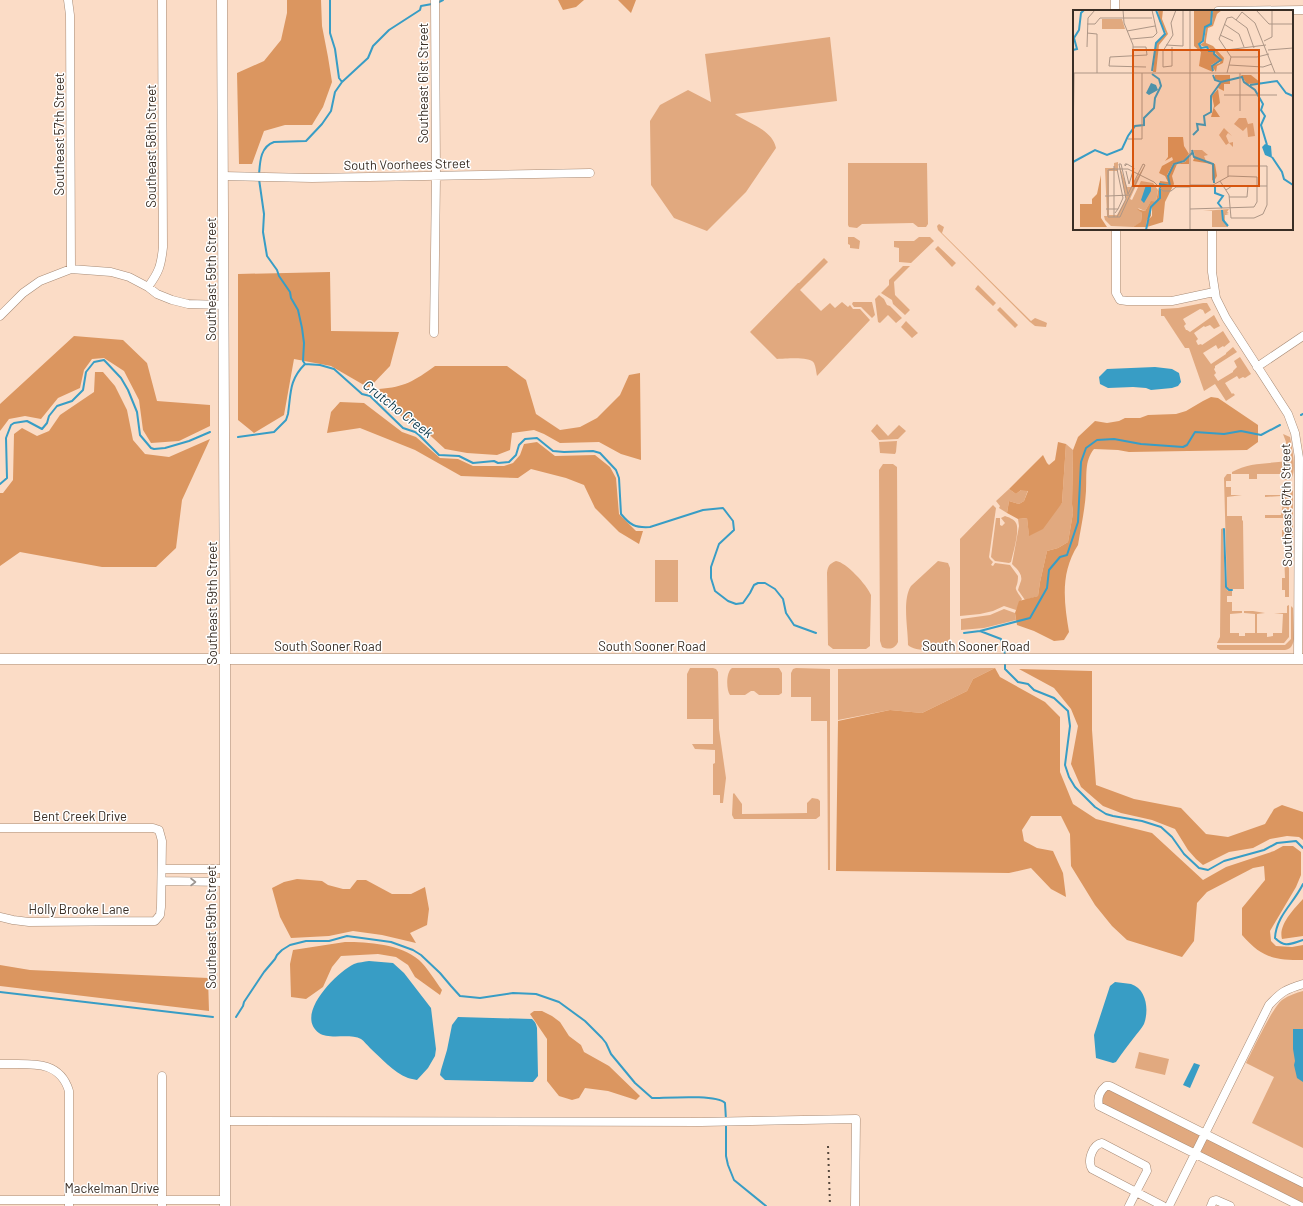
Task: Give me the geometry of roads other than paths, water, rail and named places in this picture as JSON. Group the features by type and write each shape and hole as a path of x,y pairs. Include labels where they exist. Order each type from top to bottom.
{"main road":[{"name":"Southeast 59th Street","path":"222,0 225,659 224,1203"},
{"name":"South Sooner Road","path":"0,659 1301,659"}],"street":[{"name":"Southeast 57th Street","path":"68,0 70,14 72,269"},
{"name":"Southeast 58th Street","path":"148,287 157,275 162,264 163,247 162,0"},
{"name":"Southeast 61st Street","path":"434,333 436,176 435,0"},
{"path":"1293,10 1303,10"},
{"name":"South Voorhees Street","path":"224,176 312,178 590,173"},
{"path":"1116,230 1116,290 1118,298 1127,301 1172,301 1214,292"},
{"name":"Southeast 67th Street","path":"1212,230 1212,272 1214,292 1226,318 1288,414 1298,447 1301,659"},
{"path":"0,315 23,293 40,281 72,269 111,272 129,278 148,287 157,294 188,304 224,305"},
{"path":"1257,367 1303,336"},
{"name":"Bent Creek Drive","path":"0,828 153,828 159,830 162,836 162,869"},
{"path":"224,869 162,869 162,882 224,882"},
{"name":"Holly Brooke Lane","path":"0,917 29,922 151,921 158,919 161,911 162,882"},
{"path":"1169,1206 1269,1006 1280,993 1292,987 1303,984"},
{"path":"0,1064 42,1065 52,1068 60,1074 66,1082 69,1091 69,1203"},
{"path":"162,1076 162,1203"},
{"path":"1300,1206 1099,1106 1098,1098 1100,1093 1106,1086 1110,1086 1303,1183"},
{"path":"224,1121 701,1122 856,1119 855,1206"},
{"path":"1129,1206 1136,1192 1147,1171 1146,1166 1102,1144 1098,1144 1095,1147 1089,1161 1092,1169 1136,1192 1163,1206"},
{"name":"Mackelman Drive","path":"0,1200 69,1203 224,1203"},
{"path":"1211,1206 1216,1200 1230,1206"}],"water":[{"path":"1155,367 1172,369 1179,373 1181,382 1178,386 1172,388 1151,390 1133,387 1108,388 1100,384 1099,377 1107,369"},
{"path":"369,961 393,963 404,973 431,1008 436,1049 435,1056 428,1068 417,1080 409,1078 392,1069 361,1039 356,1037 323,1035 319,1033 313,1025 311,1016 314,1006 328,985 337,976 354,964"},
{"path":"1115,982 1131,984 1140,991 1145,1001 1146,1019 1142,1027 1116,1062 1113,1063 1096,1058 1094,1035 1110,986"},
{"path":"458,1017 532,1019 537,1028 538,1076 533,1082 445,1080 440,1075 441,1070 452,1025"},
{"path":"1293,1029 1303,1029 1303,1082 1297,1078 1294,1065"},
{"path":"1194,1063 1200,1065 1190,1088 1183,1085"}],"waterway":[{"path":"330,0 330,33 335,49 339,78 342,82"},
{"path":"437,3 443,0"},
{"path":"259,175 263,151 269,144 274,142 306,141 322,124 331,111 335,92 342,82 368,58 373,46 389,30 420,10 421,6 432,4"},
{"path":"259,179 264,214 263,232 267,256 290,292 291,298 298,310 304,343 303,361 305,364"},
{"name":"Crutcho Creek","path":"0,484 7,478 6,438 11,425 14,423 27,421 42,429 47,423 49,416 57,406 72,401 83,390 86,372 94,362 104,360 121,378 128,390 137,412 140,435 151,448 165,448 189,441 210,432"},
{"name":"Crutcho Creek","path":"238,437 274,432 286,420 293,381 305,364 320,365 334,369 362,394 370,396 403,428 419,435 439,455 459,456 473,463 494,461 498,463 509,462 516,455 519,445 525,439 537,438 553,451 593,451 600,453 616,470 619,478 621,514 633,525 650,527 703,510 723,508 733,521 734,530 719,544 711,567 711,578 715,591 728,601 736,604 743,603 754,585 758,583 765,583 775,589 783,599 786,613 794,625 816,633"},
{"path":"964,633 980,631 1030,618 1047,588 1049,570 1060,557 1067,555 1078,522 1081,462 1086,448 1097,440 1114,439 1141,444 1183,447 1187,445 1195,432 1224,434 1241,431 1261,435 1280,425"},
{"path":"1224,529 1226,587 1229,590 1232,590"},
{"name":"Crutcho Creek","path":"980,631 1001,639 1005,655"},
{"name":"Crutcho Creek","path":"1005,662 1005,669 1018,682 1028,684 1034,690 1054,698 1068,711 1070,726 1065,765 1069,777 1075,787 1095,807 1106,814 1142,821 1161,827 1172,837 1184,854 1199,868 1208,870 1224,861 1264,850 1277,843 1296,841 1303,848"},
{"name":"Crutcho Creek","path":"1303,884 1282,916 1276,930 1275,938 1285,944 1291,944 1303,940"},
{"path":"236,1017 264,972 277,955 290,945 306,941 329,941 347,936 391,942 413,950 421,955 440,973 460,996 480,998 513,993 536,994 559,1002 585,1021 602,1038 611,1054 635,1083 652,1098 702,1097 720,1100 725,1103 726,1120"},
{"path":"0,992 213,1017"},
{"path":"726,1124 726,1156 734,1180 766,1206"}],"railway":[{"path":"828,1146 830,1206"}]}
